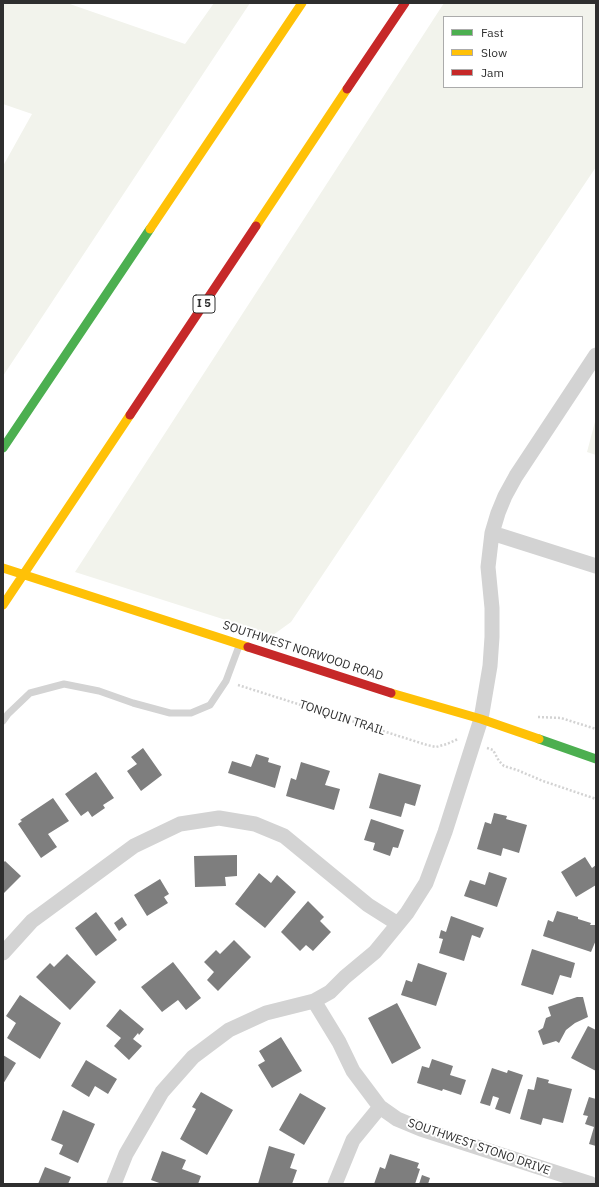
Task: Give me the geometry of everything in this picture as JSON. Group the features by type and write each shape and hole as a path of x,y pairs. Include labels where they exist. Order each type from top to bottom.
{"main road":[{"path":"3,448 302,3"},
{"name":"I 5","path":"3,605 405,3"},
{"name":"SOUTHWEST NORWOOD ROAD","path":"3,568 420,702 481,720 596,759"}],"street":[{"path":"114,1184 126,1154 162,1092 193,1057 229,1030 266,1013 314,1001 330,992 345,977 375,952 407,913 426,883 445,832 481,720 490,666 492,638 492,608 488,567 492,533 498,513 516,476 596,355"},
{"path":"492,533 596,566"},
{"path":"3,953 32,921 134,846 180,824 219,818 255,824 284,836 368,905 398,924"},
{"name":"SOUTHWEST STONO DRIVE","path":"314,1001 339,1042 353,1071 380,1107 397,1119 556,1178 591,1184"},
{"path":"335,1184 353,1140 380,1107"}],"lane":[{"path":"3,721 8,714 30,694 64,684 99,691 170,713 191,713 210,705 226,681 240,643"}],"path":[{"name":"TONQUIN TRAIL","path":"226,681 427,745 436,747 457,739"},
{"path":"493,750 499,761 504,766 542,781 596,799"}],"shaded area":[{"path":"3,3 67,3 185,44 214,3 250,3 3,376 3,166 32,114 3,104"},
{"path":"444,3 596,3 596,167 291,622 273,635 75,572"},
{"path":"596,418 596,455 587,452"}],"building":[{"path":"143,748 162,775 141,791 127,771 137,764 131,757"},
{"path":"256,754 269,758 268,762 281,766 275,788 228,773 232,761 251,767"},
{"path":"301,762 330,771 325,785 340,789 334,810 286,796 291,778 296,780"},
{"path":"96,772 114,798 103,805 105,808 92,817 88,811 81,816 65,794"},
{"path":"379,773 421,785 415,806 405,803 401,817 369,808"},
{"path":"53,798 69,821 48,834 57,847 41,858 18,824 22,821 20,820"},
{"path":"494,813 507,816 506,819 527,825 519,853 503,848 501,856 477,849 485,822 491,824"},
{"path":"371,819 404,830 398,848 393,847 390,856 373,850 375,843 364,840"},
{"path":"237,855 237,876 225,877 226,886 195,887 194,856"},
{"path":"585,857 592,868 596,865 596,885 576,897 561,872"},
{"path":"5,861 21,876 3,894 3,863"},
{"path":"489,872 507,878 497,907 464,896 470,880 485,885"},
{"path":"259,873 271,883 277,875 296,892 265,928 235,904"},
{"path":"160,879 169,894 164,897 168,903 147,916 134,895"},
{"path":"308,901 324,917 320,921 331,932 313,951 306,945 300,951 281,932"},
{"path":"557,911 578,917 578,919 591,923 590,925 596,925 596,940 591,952 543,936 548,920 553,922"},
{"path":"96,912 117,940 96,956 75,928"},
{"path":"451,916 484,928 480,938 472,935 464,961 439,953 443,939 439,938 441,930 446,932"},
{"path":"122,917 127,925 119,931 114,923"},
{"path":"234,940 251,957 218,991 207,980 214,972 204,962 216,950 220,954"},
{"path":"532,949 575,963 571,978 560,975 553,995 521,985"},
{"path":"67,954 96,982 70,1010 36,977 50,963 54,967"},
{"path":"173,962 201,998 186,1010 178,1000 162,1012 141,987"},
{"path":"418,963 447,973 436,1006 401,995 406,980 412,982"},
{"path":"20,995 61,1023 40,1059 7,1038 16,1023 6,1016"},
{"path":"577,997 583,997 588,1017 575,1023 566,1030 559,1043 556,1041 543,1045 538,1031 543,1028 546,1018 551,1016 548,1007"},
{"path":"397,1003 421,1048 392,1064 368,1018"},
{"path":"120,1009 144,1029 133,1039 142,1046 129,1060 114,1046 121,1038 106,1026"},
{"path":"588,1026 596,1030 596,1071 571,1058"},
{"path":"281,1037 302,1071 272,1088 258,1065 265,1061 259,1051"},
{"path":"3,1055 16,1063 3,1084"},
{"path":"432,1059 453,1066 450,1075 466,1080 461,1095 417,1083 422,1066 429,1068"},
{"path":"86,1060 117,1079 108,1094 95,1086 89,1097 71,1086"},
{"path":"492,1068 507,1073 508,1070 523,1075 510,1114 495,1109 499,1098 493,1096 490,1106 480,1103"},
{"path":"537,1077 549,1080 548,1083 572,1089 563,1123 543,1118 541,1125 520,1119 528,1089 534,1090"},
{"path":"201,1092 233,1110 207,1155 180,1139 196,1109 192,1107"},
{"path":"300,1093 326,1108 304,1145 279,1130"},
{"path":"589,1097 596,1099 596,1146 589,1144 594,1127 585,1124 588,1116 583,1115"},
{"path":"63,1110 95,1124 78,1163 59,1154 63,1145 51,1140"},
{"path":"269,1146 295,1154 290,1168 297,1170 292,1184 258,1184"},
{"path":"162,1151 186,1160 182,1169 201,1176 198,1184 162,1184 151,1180"},
{"path":"390,1154 419,1163 417,1168 420,1169 415,1184 374,1184 380,1167 385,1169"},
{"path":"45,1167 71,1177 68,1184 38,1184"},
{"path":"422,1175 430,1178 428,1184 419,1184"}],"traffic: fast":[{"path":"3,448 150,229"},
{"path":"539,739 596,759"}],"traffic: slow":[{"path":"150,229 302,3"},
{"path":"256,226 347,89"},
{"path":"3,605 130,415"},
{"path":"3,568 248,647"},
{"path":"391,693 481,719 539,739"}],"traffic: jam":[{"path":"347,89 405,3"},
{"path":"130,415 256,226"},
{"path":"248,647 391,693"}]}
